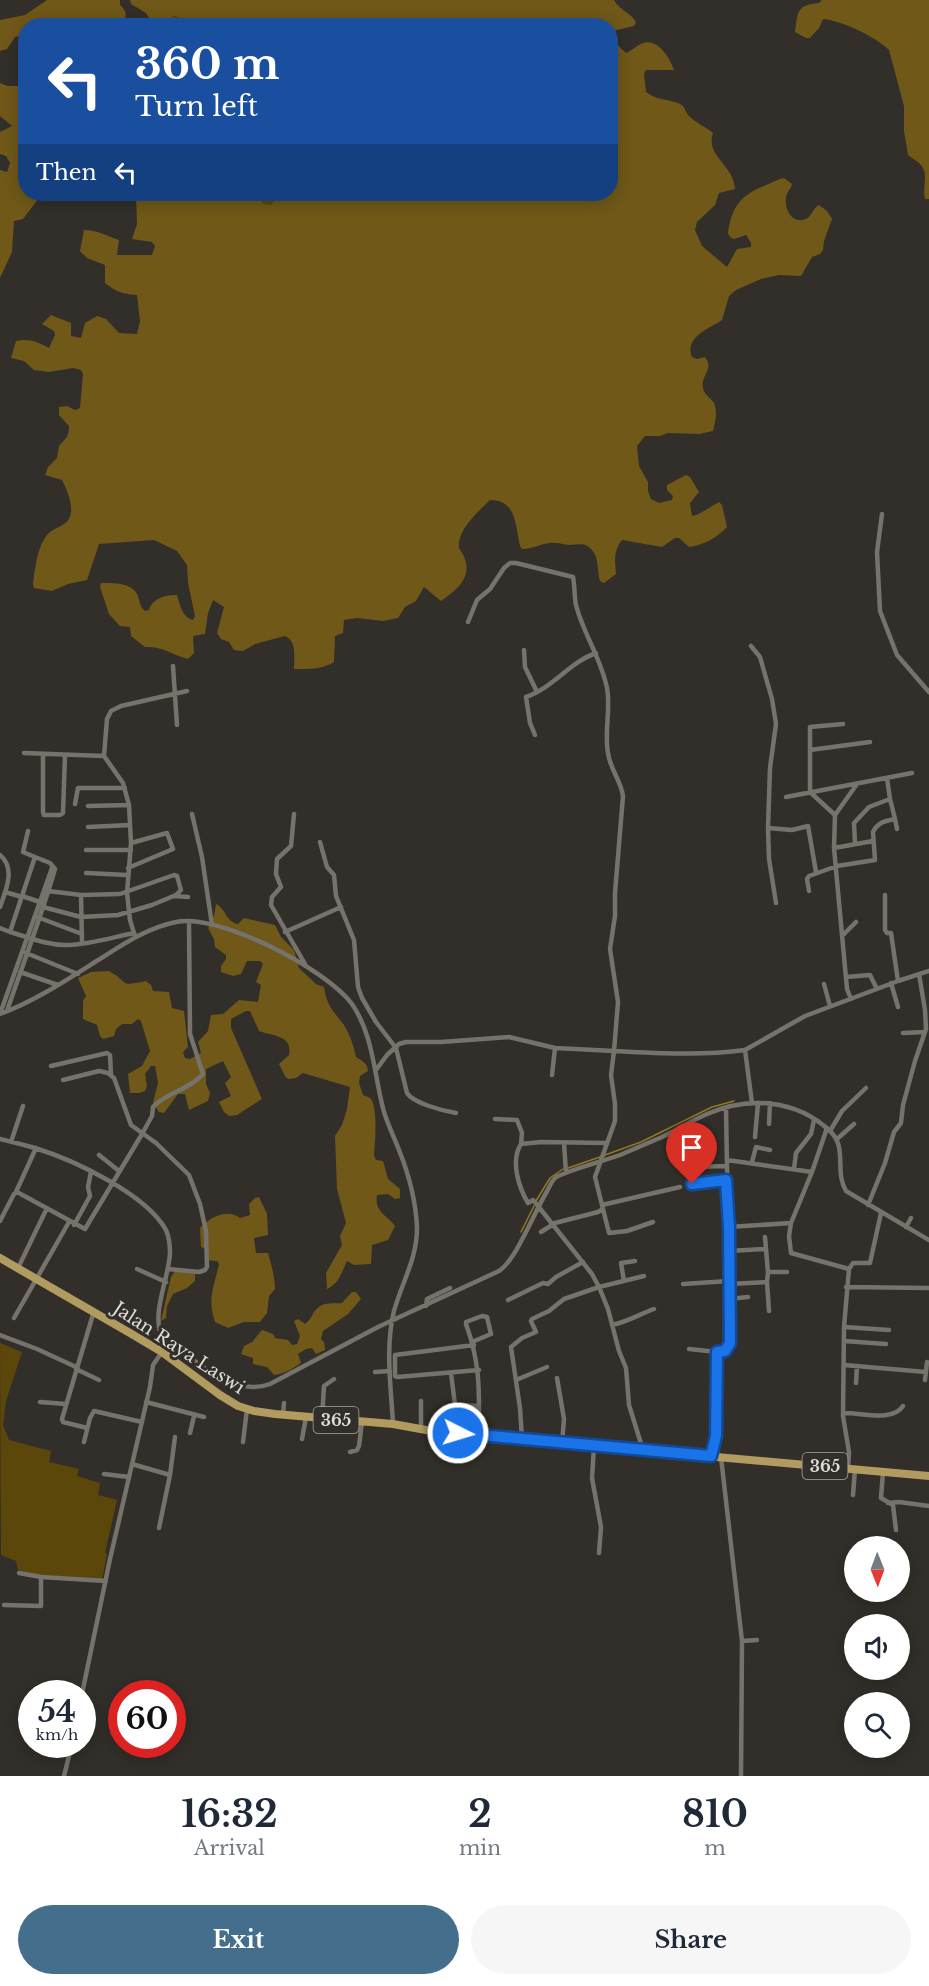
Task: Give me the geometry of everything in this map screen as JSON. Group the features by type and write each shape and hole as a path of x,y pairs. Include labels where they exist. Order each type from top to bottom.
{"main road":[{"name":"Jalan Raya Laswi","path":"0,1258 162,1352 228,1401 247,1409 283,1415 393,1424 522,1440 929,1476"}],"street":[{"path":"882,514 877,552 880,611 897,655 929,692"},
{"path":"468,622 477,600 490,589 510,563 573,577 576,605 607,686 608,753 611,769 621,785 624,796 615,916 610,949 618,991 611,1075 616,1112 595,1177 610,1233 627,1231 653,1222"},
{"path":"752,646 760,657 772,699 776,724 770,768 768,828 769,859 776,903"},
{"path":"524,650 525,667 537,692"},
{"path":"535,735 530,723 526,697 554,683 596,653"},
{"path":"173,666 177,725"},
{"path":"135,935 129,913 127,892 131,850 129,805 125,788 104,756 106,721 111,711 128,704 187,691"},
{"path":"834,815 810,792 810,727 843,724"},
{"path":"810,750 870,742"},
{"path":"24,753 104,756"},
{"path":"43,754 43,812 48,816 60,815 63,812 65,754"},
{"path":"786,797 912,773"},
{"path":"887,778 897,829"},
{"path":"851,999 847,989 834,848 834,815 857,784"},
{"path":"75,804 78,788 125,788"},
{"path":"855,844 854,823 868,807 890,799"},
{"path":"88,806 129,805"},
{"path":"192,814 202,856 212,925"},
{"path":"294,814 291,846 278,856 276,861 276,874 281,887 271,902 272,909 306,966"},
{"path":"809,891 807,879 816,872 837,866 874,861 873,832 878,824 895,819"},
{"path":"88,827 130,825"},
{"path":"768,828 792,830 808,826 816,872"},
{"path":"28,831 24,853 53,865"},
{"path":"128,868 173,849 167,833 131,843"},
{"path":"834,848 873,841"},
{"path":"320,842 327,867 334,875 340,908 354,940 358,987 376,1022 396,1048 409,1096 445,1111 456,1113"},
{"path":"86,850 131,850"},
{"path":"0,855 9,866 0,907"},
{"path":"10,932 35,857"},
{"path":"41,905 55,869 53,865"},
{"path":"0,1014 37,917 53,865"},
{"path":"86,873 127,875"},
{"path":"5,892 81,917 129,913 174,896 180,890 177,876 174,875 127,892 81,895 48,891"},
{"path":"81,895 82,943"},
{"path":"174,896 188,897"},
{"path":"885,896 885,931 891,933 898,981"},
{"path":"285,932 340,908"},
{"path":"37,917 82,934"},
{"path":"15,1192 85,1229 142,1134 156,1104 189,1086 203,1073 190,1034 189,921"},
{"path":"0,928 29,938 62,945 135,935 170,924 189,921 212,925 267,944 306,966 336,987 352,1005 364,1026 385,1116 413,1189 416,1208 416,1249 393,1321 390,1371 393,1424"},
{"path":"843,935 856,922"},
{"path":"0,1014 78,974 135,935"},
{"path":"6,1012 29,938"},
{"path":"26,953 78,974"},
{"path":"376,1070 382,1060 399,1044 406,1042 441,1042 495,1037 517,1039 555,1048 677,1054 745,1050 805,1016 929,971"},
{"path":"20,972 58,985"},
{"path":"869,1203 885,1163 894,1132 901,1123 903,1105 926,1030 919,974"},
{"path":"846,977 870,975 877,989"},
{"path":"891,983 898,1006"},
{"path":"824,984 830,1006"},
{"path":"903,1033 926,1030"},
{"path":"552,1075 555,1048"},
{"path":"745,1050 753,1101 755,1137"},
{"path":"51,1066 95,1054 108,1053 111,1074 117,1083 133,1128 156,1143 189,1175 204,1223 208,1254 206,1269 200,1272 168,1269"},
{"path":"63,1080 99,1071 111,1074"},
{"path":"849,1269 791,1253 789,1236 791,1223 830,1129 842,1111 866,1088"},
{"path":"0,1138 36,1148 91,1172 136,1199 164,1228 169,1243 168,1269 158,1322 161,1334 220,1377 239,1386 252,1388 270,1384 507,1266 538,1206 555,1178 565,1170 599,1163 663,1137 709,1113 753,1101 781,1104 795,1109 830,1129 840,1147 840,1170 846,1191 869,1203 881,1213 908,1223 929,1239"},
{"path":"769,1124 770,1103"},
{"path":"11,1142 23,1106"},
{"path":"688,1349 725,1351 730,1343 726,1108"},
{"path":"495,1119 517,1120 522,1133 521,1144 516,1156 519,1187 528,1203 533,1200 583,1262 599,1287 626,1368 629,1405 644,1450"},
{"path":"794,1168 793,1151 811,1134 814,1120"},
{"path":"837,1140 854,1124"},
{"path":"564,1143 565,1170"},
{"path":"521,1144 607,1143"},
{"path":"752,1162 756,1147 770,1150"},
{"path":"0,1221 36,1148"},
{"path":"99,1155 119,1171"},
{"path":"692,1167 752,1162 812,1172"},
{"path":"14,1318 35,1278 90,1196 91,1192 88,1187 91,1172"},
{"path":"692,1184 726,1180"},
{"path":"542,1232 551,1224 598,1212 603,1207 680,1187"},
{"path":"18,1268 47,1208"},
{"path":"853,1495 843,1413 846,1287 849,1269 853,1263 870,1263 881,1213"},
{"path":"729,1227 791,1223"},
{"path":"765,1237 770,1311"},
{"path":"729,1251 766,1249"},
{"path":"624,1281 621,1263 635,1261"},
{"path":"508,1300 544,1282 549,1283 583,1262"},
{"path":"137,1269 165,1282"},
{"path":"768,1273 787,1272"},
{"path":"522,1440 511,1347 522,1338 536,1332 532,1319 549,1311 564,1299 599,1287 644,1276"},
{"path":"683,1284 767,1282"},
{"path":"846,1287 929,1288"},
{"path":"426,1306 427,1299 450,1288"},
{"path":"433,1302 435,1295"},
{"path":"729,1299 748,1297"},
{"path":"612,1325 654,1309"},
{"path":"87,1428 62,1422 94,1311"},
{"path":"479,1370 397,1377 395,1376 394,1357 473,1343 491,1335 487,1317 466,1322 473,1343 479,1370 479,1435"},
{"path":"844,1327 889,1330"},
{"path":"153,1347 161,1334"},
{"path":"0,1335 37,1349 99,1380"},
{"path":"844,1341 886,1344"},
{"path":"85,1680 153,1365 162,1352"},
{"path":"717,1352 717,1457 742,1641 741,1776"},
{"path":"925,1380 927,1362"},
{"path":"844,1365 926,1372"},
{"path":"856,1383 857,1366"},
{"path":"516,1380 547,1367"},
{"path":"375,1372 390,1371"},
{"path":"451,1373 455,1405 480,1406"},
{"path":"557,1378 564,1419 562,1443"},
{"path":"322,1418 324,1386 334,1379"},
{"path":"421,1401 421,1429"},
{"path":"40,1402 66,1404"},
{"path":"146,1402 204,1417"},
{"path":"283,1415 284,1403"},
{"path":"843,1413 892,1415 903,1407"},
{"path":"243,1442 247,1409"},
{"path":"84,1443 94,1411 142,1422"},
{"path":"190,1433 194,1416"},
{"path":"302,1439 306,1417"},
{"path":"350,1452 357,1450 359,1446 362,1422"},
{"path":"159,1528 175,1437"},
{"path":"594,1446 592,1478 600,1522 599,1553"},
{"path":"132,1464 170,1475"},
{"path":"883,1472 881,1498 894,1508 896,1530"},
{"path":"104,1474 129,1477"},
{"path":"888,1503 899,1502 929,1506"},
{"path":"19,1573 42,1577 106,1581"},
{"path":"41,1614 42,1577"},
{"path":"4,1605 41,1606"},
{"path":"742,1641 757,1640"},
{"path":"64,1776 68,1758"}],"shaded area":[{"path":"47,0 120,0 120,5 126,15 125,18 18,18 18,36 15,37 7,49 0,51 0,20 25,15"},
{"path":"130,0 614,0 636,22 634,26 618,30 618,18 180,18 174,16 149,18 146,13 131,4"},
{"path":"822,0 929,0 929,199 925,199 923,169 908,155 904,131 904,106 889,50 858,30 831,20 823,19 810,38 795,32 802,8"},
{"path":"648,42 654,43 663,50 674,70 646,70 644,74 646,92 681,104 687,114 713,133 713,148 733,181 735,189 719,193 715,205 697,222 695,230 702,246 727,267 737,249 751,247 746,235 734,239 728,233 730,221 739,203 752,192 784,178 792,184 786,202 793,218 806,219 819,205 832,219 823,250 812,257 801,276 779,275 761,279 736,290 729,296 722,320 699,334 691,344 692,357 697,359 705,357 708,362 703,388 715,406 716,417 713,431 699,434 668,433 660,436 645,436 637,446 639,466 648,482 651,499 659,503 672,500 673,496 667,490 667,485 686,475 690,477 699,492 690,503 692,516 719,502 722,505 727,527 719,534 699,545 689,547 679,538 675,538 662,547 622,540 616,552 616,574 604,583 600,581 596,556 587,545 553,543 522,549 510,509 499,501 490,500 469,522 461,535 459,548 464,557 466,572 455,590 441,601 424,587 416,601 405,607 398,618 383,621 357,618 344,620 343,633 335,636 334,662 314,668 294,669 293,645 285,636 255,644 243,651 234,650 229,642 221,639 217,633 224,607 213,600 208,613 205,634 193,636 194,653 188,659 162,649 145,647 131,636 130,627 120,626 109,614 100,587 101,583 130,587 137,594 145,611 149,610 160,598 177,595 186,616 193,620 195,616 188,583 187,565 177,551 154,540 99,544 87,580 68,584 52,591 34,588 41,545 50,532 64,524 70,515 70,503 62,480 45,475 48,467 57,458 59,446 68,433 69,426 59,415 59,407 67,406 75,410 80,408 83,374 81,370 73,368 49,372 34,370 24,361 11,358 16,341 29,340 49,348 55,335 54,331 42,324 51,315 71,323 71,336 81,338 85,323 97,316 106,319 119,333 137,334 140,321 137,295 120,292 105,283 105,265 87,258 80,251 84,230 98,232 119,240 117,255 152,255 155,246 152,242 132,239 137,224 136,201 262,201 262,203 271,205 274,201 618,201 618,45 626,53"},
{"path":"0,83 18,86 18,201 37,201 23,219 14,221 12,252 0,278 0,170 7,172 10,163 6,156 0,154 0,132 12,126 0,116"},
{"path":"262,201 274,201 271,205 262,203"},
{"path":"216,904 234,923 238,924 244,918 275,925 281,937 294,950 299,968 316,984 324,987 329,1004 348,1033 356,1057 367,1066 368,1071 360,1076 359,1083 363,1095 371,1099 375,1110 374,1155 376,1160 383,1161 388,1179 400,1189 400,1198 395,1199 388,1194 377,1195 377,1205 395,1226 388,1240 372,1245 371,1264 354,1265 347,1261 337,1281 327,1289 326,1273 342,1245 340,1236 346,1223 337,1189 335,1136 342,1125 347,1109 350,1087 303,1073 296,1078 288,1079 279,1064 289,1055 288,1044 280,1037 259,1031 250,1011 246,1011 231,1019 231,1028 262,1099 237,1115 229,1116 224,1112 219,1102 231,1096 225,1083 231,1077 223,1061 206,1069 206,1084 210,1093 208,1101 189,1110 185,1094 178,1094 164,1113 159,1112 153,1103 158,1083 155,1066 151,1066 145,1074 147,1086 145,1091 130,1093 128,1074 142,1066 150,1051 141,1021 138,1019 132,1024 122,1024 116,1029 114,1036 103,1039 97,1025 83,1019 83,1001 86,996 78,978 91,972 109,971 127,984 146,981 151,985 153,991 169,992 172,1008 184,1011 188,1047 183,1052 185,1058 190,1059 201,1053 198,1042 208,1031 211,1015 223,1014 239,1000 258,1002 261,985 256,982 263,964 260,961 247,961 241,974 233,976 221,972 226,955 215,947 214,939 208,928 214,916"},
{"path":"259,1197 267,1214 268,1235 254,1238 256,1253 268,1253 275,1289 269,1296 267,1313 260,1322 244,1322 228,1328 215,1322 212,1293 219,1264 217,1261 207,1260 206,1249 201,1247 200,1228 219,1215 230,1214 240,1218 250,1215 249,1204"},
{"path":"175,1271 195,1273 195,1281 187,1288 173,1294 167,1306 166,1318 161,1321 171,1277"},
{"path":"352,1292 356,1292 361,1299 348,1314 323,1331 321,1339 325,1350 316,1354 312,1348 306,1349 298,1354 301,1363 291,1369 274,1375 267,1367 253,1364 253,1358 241,1354 244,1346 252,1342 262,1330 273,1334 275,1338 288,1340 292,1345 297,1344 300,1336 294,1321 298,1319 305,1324 320,1306 342,1303"},
{"path":"0,1343 22,1352 6,1401 3,1425 9,1440 51,1451 49,1462 79,1469 77,1476 100,1483 98,1495 117,1500 105,1553 107,1554 102,1580 44,1577 18,1570 16,1561 1,1555"}],"waterway":[{"path":"605,1155 641,1142 712,1107 734,1101"},
{"path":"568,1168 600,1157"},
{"path":"536,1201 550,1178 563,1169"},
{"path":"521,1232 534,1206"}],"route":[{"path":"458,1433 711,1456 716,1436 717,1352 725,1351 730,1343 729,1227 726,1180 692,1184"}]}
